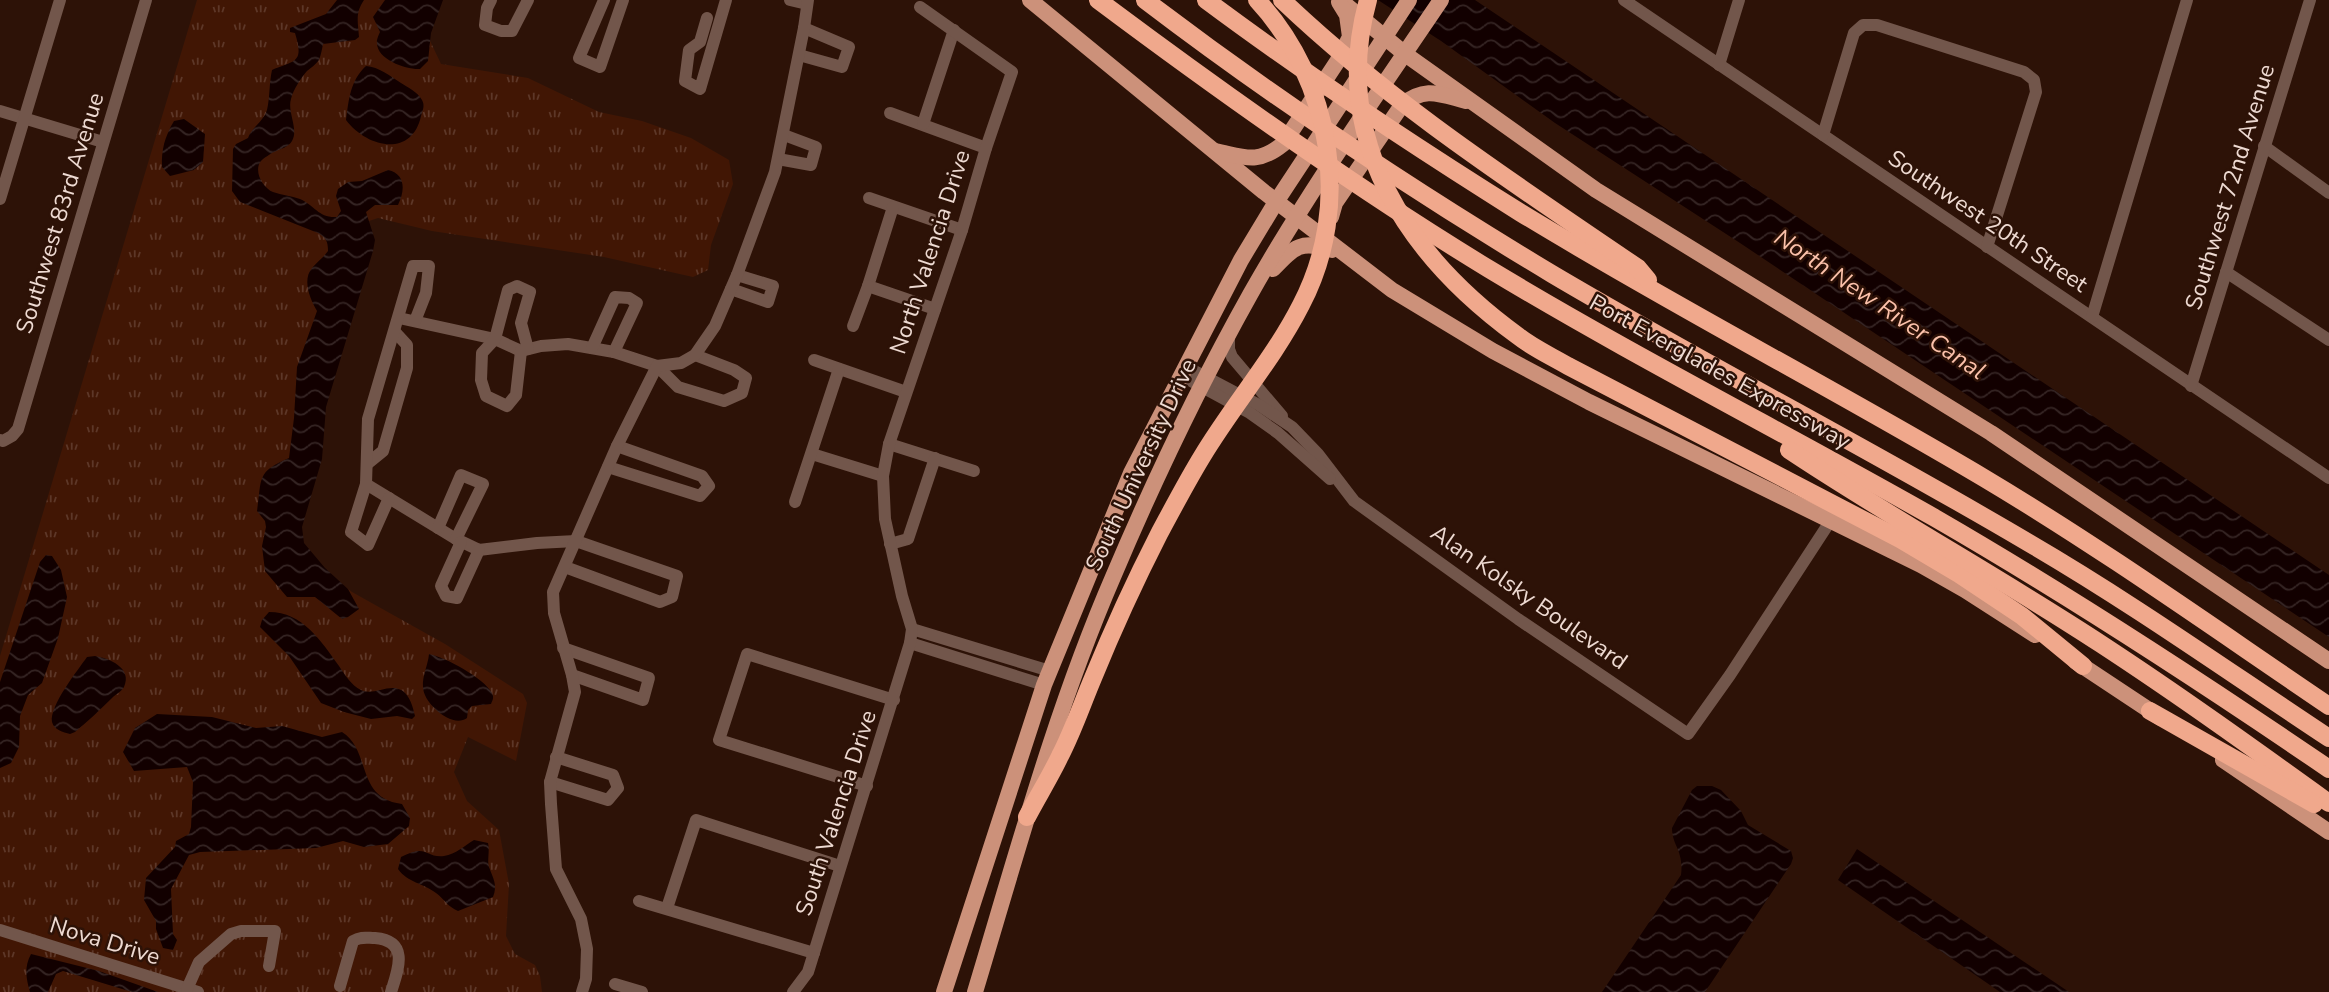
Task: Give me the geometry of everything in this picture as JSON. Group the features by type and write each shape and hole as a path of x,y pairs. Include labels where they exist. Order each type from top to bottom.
{"highway":[{"name":"Port Everglades Expressway","path":"1098,0 1203,79 1367,192 1587,327 2028,573 2192,676 2329,769"},
{"path":"1145,0 1294,109 1552,274 2032,545 2110,593 2329,738"},
{"name":"Port Everglades Expressway","path":"1206,0 1393,131 1523,214 1998,487 2161,590 2328,705"},
{"path":"1027,817 1061,754 1140,570 1203,455 1302,304 1319,260 1328,222 1330,182 1318,101 1290,44 1257,0"},
{"path":"1282,0 1326,41 1420,118 1638,268 1659,294"},
{"path":"1368,0 1356,69 1365,136 1376,167 1393,201 1412,231 1461,290 1520,338 1568,366 1912,546 1959,574 2022,616 2083,666"},
{"path":"1690,384 1863,499 2101,644 2329,803"},
{"path":"2150,711 2329,812"}],"main road":[{"path":"1030,0 1276,202 1392,290 1493,351 1644,431 1831,520 1965,590 2329,832"},
{"path":"1213,150 1248,158 1262,157 1283,144 1337,62 1350,37 1347,15 1339,0"},
{"path":"1339,0 1405,54 1597,190 1991,433 2329,661"},
{"name":"South University Drive","path":"944,992 1047,678 1118,502 1232,275 1276,202 1409,0"},
{"name":"South University Drive","path":"975,992 1027,817 1069,689 1111,580 1251,292 1296,218 1441,0"},
{"path":"1344,254 1332,223 1331,214 1335,202 1402,105 1418,94 1427,92 1475,103"},
{"path":"1251,292 1295,248 1311,245 1344,254"}],"street":[{"path":"0,199 60,0"},
{"name":"Southwest 83rd Avenue","path":"6,438 18,429 146,0"},
{"path":"491,0 485,25 501,31 512,31 528,0"},
{"path":"604,0 579,58 600,67 623,0"},
{"path":"707,18 701,42 689,50 685,81 700,89 726,0"},
{"path":"399,318 495,339 524,350 568,344 614,352 657,366 681,363 695,355 715,326 737,275 778,159 807,2 790,0"},
{"name":"Southwest 20th Street","path":"1624,0 2329,478"},
{"path":"1718,65 1739,0"},
{"path":"2092,317 2187,0"},
{"name":"Southwest 72nd Avenue","path":"2191,386 2311,0"},
{"path":"920,7 954,30 923,124"},
{"path":"1823,135 1854,33 1863,25 1877,24 2024,72 2034,80 2036,92 1987,247"},
{"path":"799,55 842,67 849,47 804,28"},
{"name":"North Valencia Drive","path":"910,643 912,629 885,519 883,476 889,444 962,230 1012,72 954,30"},
{"path":"0,111 103,142"},
{"path":"890,113 986,148"},
{"path":"778,159 811,165 816,147 783,135"},
{"path":"2264,146 2329,192"},
{"path":"869,198 962,230"},
{"path":"853,326 893,207"},
{"path":"389,498 368,545 351,532 366,484 368,419 413,266 429,266 425,293 415,321"},
{"path":"2226,272 2329,340"},
{"path":"731,289 768,302 773,286 737,275"},
{"path":"517,286 530,292 521,323 524,350 516,395 507,406 486,396 481,380 482,353 495,339 508,290 517,286"},
{"path":"868,286 935,309"},
{"path":"592,348 615,297 629,298 637,303 614,352"},
{"path":"367,464 383,451 407,368 407,345 395,332"},
{"path":"1229,334 1232,357 1292,427"},
{"path":"657,366 678,387 724,401 742,393 746,378 734,370 695,355"},
{"path":"814,360 906,392"},
{"path":"582,992 586,979 587,949 581,919 556,869 550,782 575,692 552,598 617,446 657,366"},
{"path":"795,502 839,369"},
{"name":"Alan Kolsky Boulevard","path":"1183,370 1292,427 1318,454 1354,501 1518,619 1688,734 1730,675 1831,520"},
{"name":"Alan Kolsky Boulevard","path":"1205,382 1278,433 1347,493"},
{"path":"889,444 974,471"},
{"path":"608,467 700,496 709,486 702,477 617,446"},
{"path":"812,454 883,476"},
{"path":"890,544 908,539 935,458"},
{"path":"438,528 461,475 483,484 441,586 446,596 457,598 480,550"},
{"path":"366,484 459,541 480,550 537,542 576,541 677,576 672,597 660,602 565,567"},
{"path":"912,629 1047,678"},
{"path":"910,643 1047,678"},
{"name":"South Valencia Drive","path":"793,992 808,972 910,643"},
{"path":"563,648 649,678 643,700 572,675"},
{"path":"867,786 719,740 747,654 894,700"},
{"path":"550,782 608,800 618,788 613,775 556,757"},
{"path":"667,908 696,820 840,866"},
{"path":"639,901 814,953"},
{"name":"Nova Drive","path":"0,930 171,988 192,990"},
{"path":"192,990 199,962 231,934 241,931 275,931 269,966"},
{"path":"340,986 353,941 359,937 384,939 394,944 400,956 391,992"},
{"path":"615,984 642,992"}],"green space":[{"path":"197,0 434,0 424,28 441,64 528,78 599,112 642,121 691,138 729,160 733,184 711,245 708,270 693,277 604,257 432,231 378,218 354,226 286,556 305,556 352,592 445,644 523,694 527,703 516,761 468,737 454,772 467,801 499,830 509,884 506,936 515,954 535,965 542,992 0,992 0,656"}],"water":[{"path":"337,0 364,0 358,13 359,37 355,40 323,44 319,60 305,74 292,96 292,141 262,160 258,169 260,179 269,190 300,199 321,214 331,217 337,217 341,211 336,196 338,189 348,182 362,181 388,170 398,175 402,184 398,205 375,205 366,212 375,240 373,251 326,407 322,459 302,527 304,543 325,568 348,589 359,609 342,619 315,597 287,597 265,571 262,546 266,527 257,511 262,477 278,463 289,458 297,367 317,311 307,284 308,278 312,268 328,251 327,242 318,233 240,202 232,191 233,149 236,144 248,138 265,114 272,70 292,62 298,55 295,33 290,32 290,28 326,14"},
{"path":"385,0 443,0 431,33 428,61 420,69 394,63 378,49 380,32 373,17"},
{"name":"North New River Canal","path":"1378,0 1475,0 2329,575 2329,637 1740,243 1555,123 1441,41"},
{"path":"366,66 389,75 415,92 422,100 424,106 416,129 399,143 388,144 365,137 346,120 353,84"},
{"path":"184,119 205,134 203,162 194,170 170,176 162,167 164,143 174,121"},
{"path":"46,555 52,556 61,570 67,597 58,638 42,683 28,695 20,716 19,747 11,763 0,768 0,682 40,562"},
{"path":"269,612 281,613 301,622 325,647 348,680 357,688 368,692 391,688 405,693 411,701 415,716 412,719 397,716 371,719 321,703 289,656 260,627"},
{"path":"429,654 454,664 481,681 492,693 491,704 472,706 468,710 467,718 461,720 454,720 439,713 424,693 423,679"},
{"path":"87,657 107,659 122,669 126,680 124,687 75,732 70,734 59,730 52,722 55,707"},
{"path":"157,714 212,717 256,728 282,726 322,737 342,732 357,750 370,784 387,800 402,804 410,818 409,826 388,844 364,847 343,841 316,848 200,852 189,855 171,889 173,934 177,940 173,950 163,948 156,921 144,900 146,878 175,847 176,841 189,834 193,782 187,767 134,771 123,752 135,728"},
{"path":"1697,786 1712,786 1721,790 1741,811 1748,825 1791,851 1791,864 1705,992 1602,992 1681,875 1681,860 1672,828 1692,790"},
{"path":"474,840 488,843 488,864 495,889 493,897 458,911 436,893 406,877 398,869 401,857 410,853 421,851 444,856 456,852"},
{"path":"1857,849 2069,992 2000,992 1838,880"},
{"path":"31,954 99,971 158,992 132,992 63,971 56,974 48,992 30,992 26,973"}]}
